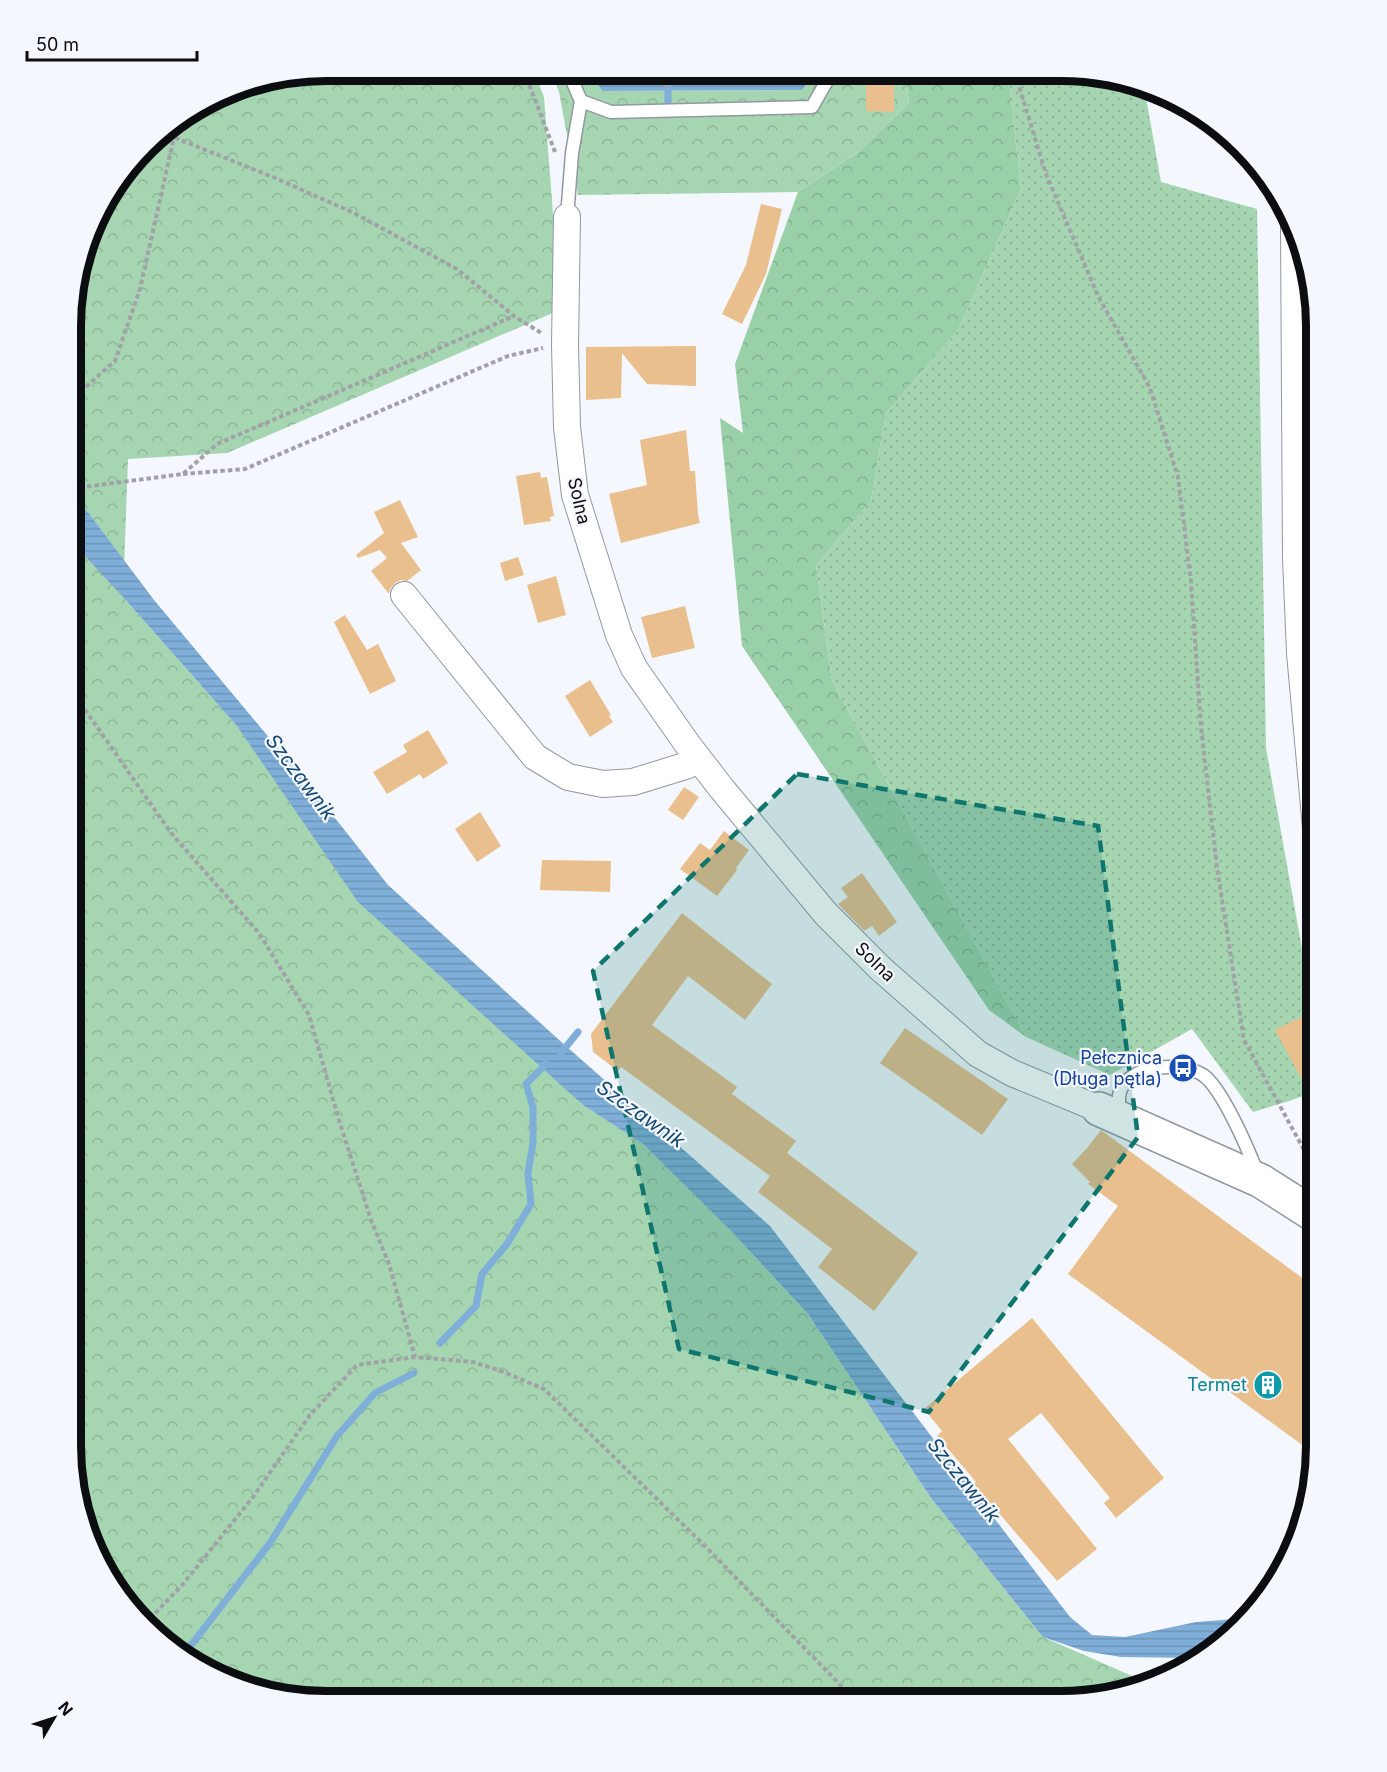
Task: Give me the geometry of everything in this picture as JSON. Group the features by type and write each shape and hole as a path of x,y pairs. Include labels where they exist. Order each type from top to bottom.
{"street":[{"name":"Solna","path":"567,217 565,345 567,427 575,495 619,635 634,668 697,758 826,914 881,969 978,1054 1012,1073 1110,1114"},
{"path":"1294,251 1298,605 1306,719"},
{"path":"404,595 535,757 568,777 603,784 633,782 688,765 697,758"},
{"path":"1110,1114 1261,1181 1306,1210"}],"lane":[{"path":"567,217 572,153 581,101 572,81"},
{"path":"581,101 611,112 812,107 827,81"},
{"path":"1110,1114 1118,1102 1121,1088 1132,1076 1152,1068 1183,1068 1203,1075 1215,1089 1241,1134 1261,1181"}],"path":[{"path":"528,81 555,152"},
{"path":"666,81 666,88"},
{"path":"1018,81 1046,174 1099,298 1150,388 1178,477 1191,582 1202,727 1217,868 1244,1040 1306,1154"},
{"path":"81,391 115,361 140,289 174,137 181,129"},
{"path":"174,137 354,213 457,269 514,316 555,342 565,345"},
{"path":"183,474 217,444 514,316"},
{"path":"81,487 245,469 508,356 555,345 565,345"},
{"path":"81,704 171,833 259,933 309,1015 338,1117 389,1264 415,1357"},
{"path":"151,1617 184,1583 253,1497 310,1415 357,1365 415,1357 473,1362 544,1389 703,1544 846,1691"}],"highlighted area":[{"path":"797,774 1098,826 1138,1137 929,1412 679,1349 593,971"}],"green space":[{"path":"538,81 544,97 553,214 555,312 227,453 128,459 123,597 237,726 583,1105 643,1144 732,1232 808,1314 931,1498 1043,1637 1138,1679 1093,1689 1061,1691 326,1691 294,1689 247,1678 218,1666 190,1650 164,1630 142,1608 122,1582 106,1554 89,1509 83,1478 81,1446 81,326 83,294 94,247 106,218 122,190 142,164 164,142 203,114 247,94 294,83"},
{"path":"555,81 596,81 602,91 801,90 808,81 906,81 909,103 857,153 798,192 578,195 559,92"},
{"path":"906,81 1009,81 1021,189 958,330 886,413 871,501 816,565 832,681 1026,1037 989,1010 742,646 720,418 743,433 735,364 798,192 857,153 909,103"},
{"path":"1009,81 1093,83 1146,96 1161,182 1257,209 1266,748 1306,971 1306,1095 1253,1112 1192,1029 1110,1075 1026,1037 832,681 816,565 871,501 886,413 958,330 1021,189"}],"water":[{"path":"596,81 809,81 802,90 602,91"},
{"name":"Szczawnik","path":"81,509 87,511 154,600 312,789 388,885 770,1226 1070,1617 1092,1635 1125,1637 1196,1622 1234,1619 1197,1650 1183,1658 1121,1657 1084,1651 1043,1637 931,1498 808,1314 732,1232 643,1144 583,1105 358,902 237,726 81,552"}],"building":[{"path":"866,81 894,81 894,112 866,111"},
{"path":"761,204 782,209 766,274 742,324 722,314 746,265"},
{"path":"696,346 696,386 647,384 622,353 621,398 586,400 586,347"},
{"path":"686,430 690,471 695,471 700,523 621,543 609,494 647,485 640,440"},
{"path":"540,472 541,478 547,477 554,516 550,517 551,521 524,525 516,476"},
{"path":"400,500 418,537 401,543 421,570 407,581 401,580 395,583 389,594 371,571 387,558 380,550 358,558 356,555 384,533 374,512"},
{"path":"518,557 524,575 505,581 500,563"},
{"path":"556,576 566,615 538,623 527,585"},
{"path":"685,606 695,648 652,658 641,617"},
{"path":"345,615 367,650 378,644 396,681 370,694 334,622"},
{"path":"590,680 613,722 590,737 565,696"},
{"path":"428,730 448,763 423,779 420,774 387,794 373,772 407,752 403,745"},
{"path":"684,787 699,797 683,820 668,810"},
{"path":"480,812 501,846 477,862 455,829"},
{"path":"724,831 749,850 717,896 680,869 700,843 710,850"},
{"path":"542,860 611,861 610,892 540,890"},
{"path":"862,873 897,922 879,936 872,926 864,931 838,904 848,897 841,888"},
{"path":"682,913 772,984 745,1020 688,976 652,1025 737,1087 732,1094 796,1141 787,1153 918,1253 874,1311 818,1267 832,1249 758,1192 770,1176 621,1067 618,1071 593,1052 591,1034"},
{"path":"1306,1014 1306,1078 1302,1080 1275,1030"},
{"path":"905,1028 1008,1099 982,1135 880,1063"},
{"name":"Termet","path":"1101,1130 1306,1281 1306,1448 1068,1274 1118,1206 1088,1184 1090,1182 1072,1164"},
{"path":"1032,1318 1164,1478 1116,1518 1104,1503 1110,1498 1041,1413 1008,1439 1097,1549 1057,1581 974,1484 976,1482 937,1436 942,1431 924,1409"}],"waterway":[{"path":"668,83 668,103"},
{"path":"561,1053 578,1032"},
{"path":"440,1343 476,1306 482,1274 507,1244 531,1204 528,1173 533,1143 533,1107 526,1084 546,1064"},
{"path":"188,1649 270,1543 337,1436 375,1393 414,1373"}],"place":[{"name":"Pełcznica (Długa pętla)","path":"1183,1068"},
{"name":"Termet","path":"1268,1385"}]}
